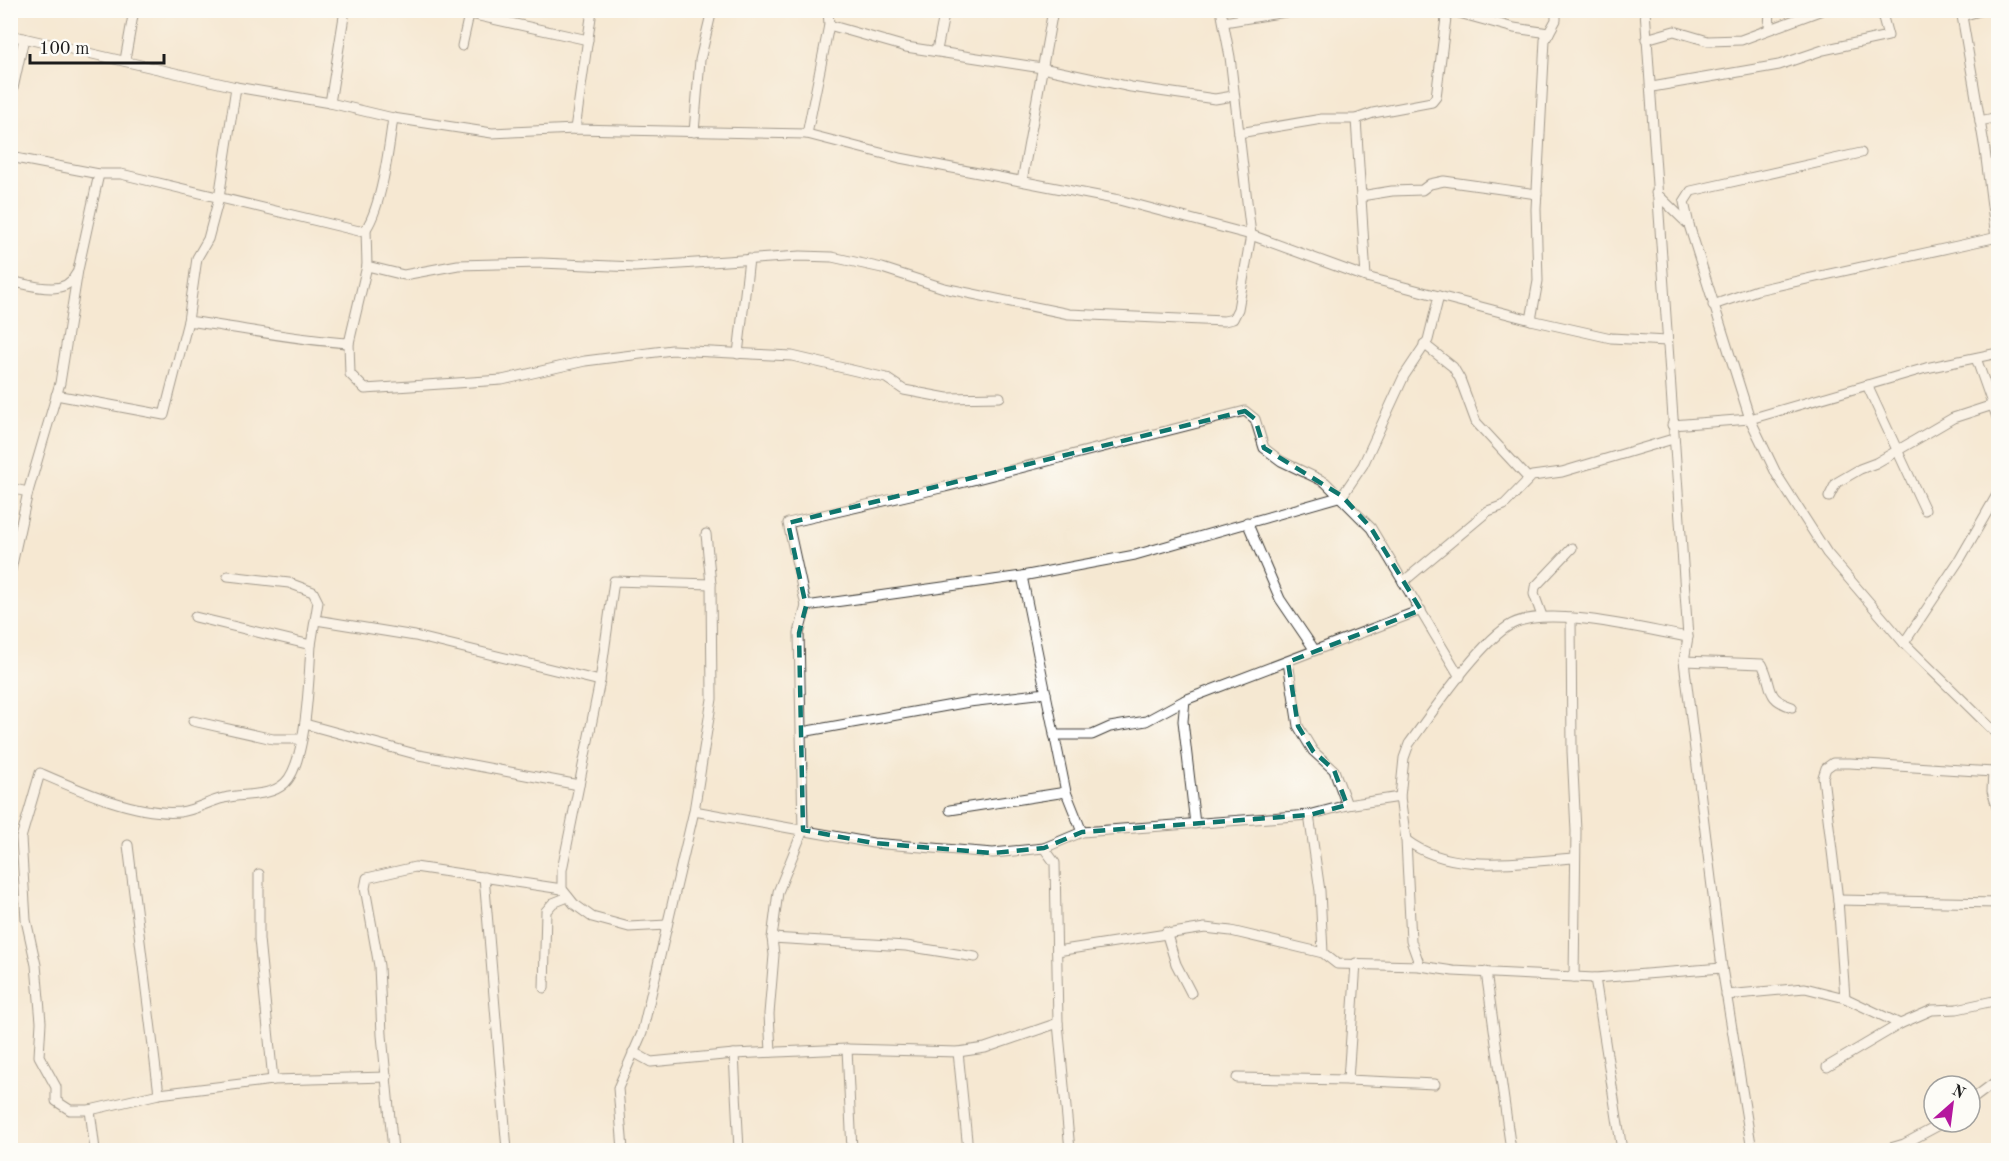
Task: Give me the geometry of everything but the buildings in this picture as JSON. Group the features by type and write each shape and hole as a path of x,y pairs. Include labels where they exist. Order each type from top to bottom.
{"street":[{"path":"125,60 134,10"},
{"path":"330,103 345,10"},
{"path":"452,10 470,12 588,40"},
{"path":"575,129 592,10"},
{"path":"694,132 700,60 712,10"},
{"path":"807,134 829,26 828,10"},
{"path":"937,50 945,10"},
{"path":"1022,182 1053,10"},
{"path":"367,266 404,275 458,266 541,263 635,267 749,259 832,257 882,268 944,288 1069,314 1224,321 1236,315 1251,235 1230,57 1221,10"},
{"path":"1224,22 1298,10"},
{"path":"1239,133 1322,119 1356,118 1435,100 1447,10 1514,28 1549,33"},
{"path":"1531,320 1538,281 1537,194 1545,40 1556,20 1556,10"},
{"path":"1645,10 1688,637 1684,661 1722,968 1752,1150"},
{"path":"1769,28 1770,10"},
{"path":"1646,39 1674,31 1708,42 1741,40 1822,10"},
{"path":"1652,87 1779,65 1823,50 1888,36 1881,10"},
{"path":"1713,305 1757,290 1997,237 1962,13 1983,10"},
{"path":"462,46 470,12"},
{"path":"829,26 906,47 1042,68 1131,87 1215,99 1233,96"},
{"path":"10,35 236,87 330,103 393,118 492,133 575,129 807,134 900,158 1119,201 1251,235 1366,277 1531,320 1611,338 1666,341"},
{"path":"10,102 24,38"},
{"path":"56,395 164,415 188,321 197,258 211,230 219,198 236,87"},
{"path":"1980,121 1998,117"},
{"path":"393,118 385,168 370,223 366,229 367,266 349,343 350,374 365,389 502,380 585,361 672,350 792,356 886,378 904,390 947,398 1000,397"},
{"path":"1356,118 1366,277"},
{"path":"1861,153 1691,191 1684,202 1689,225 1713,305 1743,390 1750,419 1777,475 1827,553 1904,643 1998,735"},
{"path":"11,158 99,174 121,174 359,231 366,229"},
{"path":"10,574 28,492 56,395 78,270 99,174"},
{"path":"1361,196 1392,191 1422,190 1430,184 1443,181 1481,184 1537,194"},
{"path":"1656,193 1689,225"},
{"path":"738,354 749,259"},
{"path":"10,281 54,288 65,286 73,280 78,270"},
{"path":"806,606 1022,576 1135,555 1342,496 1363,465 1404,376 1428,340 1440,296"},
{"path":"188,321 238,327 303,341 349,343"},
{"path":"1424,345 1453,367 1460,379 1476,422 1528,478"},
{"path":"1672,425 1750,419 1926,368 1998,353"},
{"path":"1976,358 1998,420"},
{"path":"1867,385 1925,510"},
{"path":"1829,497 1836,483 1953,418 1993,405"},
{"path":"771,1052 769,1014 774,955 772,938 782,876 803,830 800,633 806,606 788,523 945,487 1245,411 1255,419 1264,448 1281,461 1325,482 1342,496 1371,528 1460,677"},
{"path":"1403,582 1488,511 1504,505 1528,478 1562,472 1673,439"},
{"path":"10,488 28,492"},
{"path":"1904,643 1960,559 1998,493"},
{"path":"1247,522 1280,599 1314,650"},
{"path":"622,1150 618,1088 642,1033 694,811 712,699 711,584 706,534"},
{"path":"1542,616 1534,594 1535,587 1572,548"},
{"path":"228,576 305,587 313,592 318,602 311,645 305,724 290,776 277,789 255,795 224,798 180,812 160,811 98,797 40,773 21,838 26,920 36,964 41,1022 39,1056 56,1087 56,1101 70,1110 90,1110 159,1094 273,1080 387,1077"},
{"path":"1022,576 1066,792 1082,832"},
{"path":"667,925 629,927 592,917 562,889 562,870 600,681 614,580 711,584"},
{"path":"1054,735 1092,735 1110,727 1146,721 1185,700 1421,610"},
{"path":"1420,966 1411,941 1406,840 1401,797 1404,758 1409,744 1460,677 1500,631 1514,623 1542,616 1571,618 1688,637"},
{"path":"195,617 311,645"},
{"path":"1571,618 1575,858 1574,977"},
{"path":"316,620 415,636 600,681"},
{"path":"1684,661 1762,664 1777,702 1792,707"},
{"path":"1288,662 1298,726 1313,751 1334,770 1347,804"},
{"path":"802,732 969,702 1046,693"},
{"path":"1185,700 1183,721 1195,824"},
{"path":"193,721 273,739 301,740"},
{"path":"305,724 419,755 579,785"},
{"path":"1845,998 1838,900 1823,777 1826,768 1833,764 1850,762 1996,770 1992,791 1998,810"},
{"path":"951,810 1066,792"},
{"path":"694,811 873,843 993,853 1048,846 1082,832 1309,815 1347,804 1401,797"},
{"path":"1309,815 1320,891 1323,953"},
{"path":"1406,840 1419,850 1439,858 1474,862 1575,858"},
{"path":"128,845 159,1094"},
{"path":"1048,846 1055,863 1058,1023 1070,1150"},
{"path":"393,1150 382,1035 379,966 364,883 367,878 379,873 415,867 562,889"},
{"path":"259,874 259,939 273,1080"},
{"path":"484,877 507,1150"},
{"path":"544,988 546,911 553,903 568,897"},
{"path":"1838,900 1998,903"},
{"path":"1057,951 1166,932 1205,928 1323,953 1337,964 1420,966 1595,978 1722,968"},
{"path":"1166,932 1176,964 1191,993"},
{"path":"772,938 906,946 975,957"},
{"path":"1348,1080 1356,963"},
{"path":"1486,972 1511,1150"},
{"path":"1595,978 1622,1150"},
{"path":"1726,995 1805,988 1845,998 1900,1024"},
{"path":"1827,1067 1900,1024 1932,1010 1957,1009 1998,1000"},
{"path":"633,1052 651,1062 734,1054 847,1049 958,1052 985,1048 1058,1023"},
{"path":"847,1049 852,1150"},
{"path":"958,1052 968,1150"},
{"path":"734,1054 739,1150"},
{"path":"1237,1078 1435,1084"},
{"path":"1982,1092 1998,1080"},
{"path":"90,1110 95,1150"},
{"path":"1884,1150 1904,1144 1923,1134"}],"highlighted area":[{"path":"1245,411 1255,419 1264,448 1342,496 1371,528 1421,610 1288,662 1298,726 1313,751 1334,770 1347,805 1309,815 1082,832 1044,848 993,853 873,843 803,830 799,633 806,606 788,523"}]}
